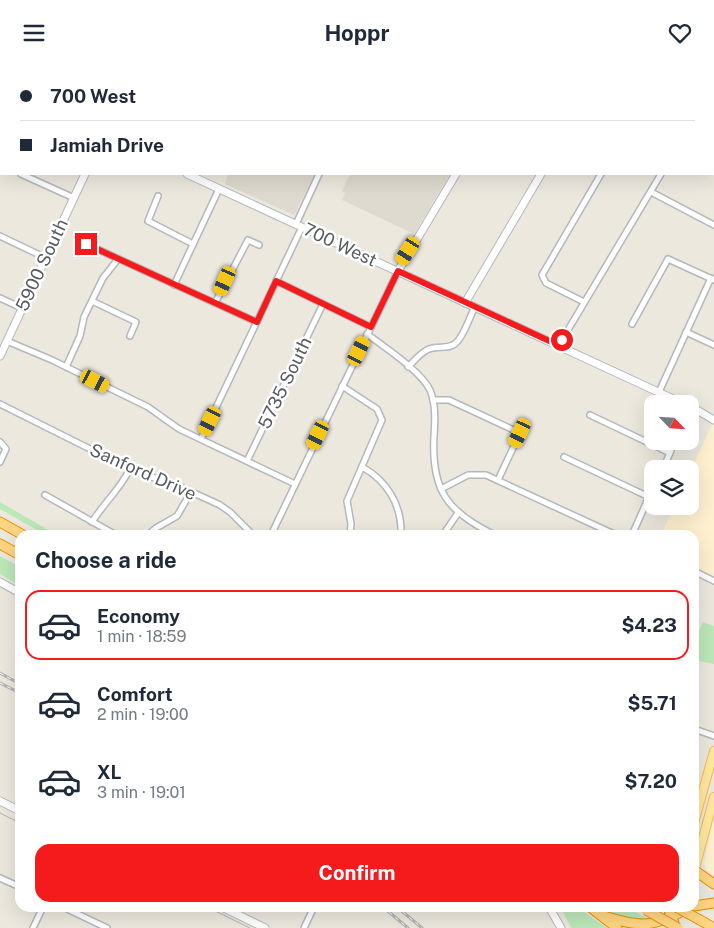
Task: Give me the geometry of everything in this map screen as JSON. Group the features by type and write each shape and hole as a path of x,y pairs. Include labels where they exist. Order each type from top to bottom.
{"highway":[{"path":"0,522 15,530"},
{"path":"0,544 15,552"},
{"path":"699,874 714,884"},
{"path":"699,905 714,903"},
{"path":"597,912 617,928"},
{"path":"649,912 677,928"},
{"path":"670,912 677,928"},
{"path":"601,915 634,927 647,926 672,918 682,912"},
{"path":"685,912 714,928"}],"main road":[{"path":"699,805 714,751"},
{"path":"699,852 714,797"},
{"path":"669,928 674,912"}],"street":[{"path":"23,175 74,198"},
{"name":"5900 South","path":"0,356 85,175"},
{"name":"700 West","path":"188,175 665,395"},
{"path":"201,439 276,281 319,175"},
{"path":"273,530 398,271 455,175"},
{"path":"465,303 540,175"},
{"path":"584,301 546,283 542,275 600,175"},
{"path":"558,345 660,175"},
{"path":"174,285 219,189"},
{"path":"650,192 714,225"},
{"path":"158,196 148,221 193,244"},
{"path":"0,236 46,258"},
{"path":"215,303 248,239 259,245"},
{"path":"86,244 257,322"},
{"path":"66,367 79,339 82,322 103,278 118,259"},
{"path":"632,324 668,259 712,279 659,392"},
{"path":"276,281 371,327"},
{"path":"0,298 22,308"},
{"path":"92,301 136,322 130,336"},
{"name":"5735 South","path":"247,461 323,304"},
{"path":"408,367 426,350 448,347 455,344 475,307"},
{"path":"686,332 714,345"},
{"path":"367,334 424,381 433,400 434,464 441,489 458,513 472,524 485,530"},
{"path":"7,341 148,407 174,426 295,484"},
{"path":"342,386 377,409 382,419 347,501 350,530"},
{"path":"433,400 449,400 520,433 498,480"},
{"name":"Sanford Drive","path":"0,404 130,469 166,481 225,508 248,530"},
{"name":"700 West","path":"699,411 712,417"},
{"path":"590,415 670,453"},
{"path":"0,442 4,444 6,449 0,462"},
{"path":"666,460 671,450"},
{"path":"564,457 644,494"},
{"path":"362,467 380,479 395,499 401,530"},
{"path":"92,522 102,506 121,486 130,469"},
{"path":"441,489 473,473 486,475 605,530"},
{"path":"154,530 178,515 191,492"},
{"path":"45,495 107,530"},
{"path":"634,530 644,510"},
{"path":"446,530 458,513"},
{"path":"699,574 714,581"},
{"path":"0,582 15,590"},
{"path":"699,731 714,736"},
{"path":"0,801 15,808"},
{"path":"0,878 15,885"},
{"path":"33,928 41,912"},
{"path":"73,912 107,928"},
{"path":"232,912 265,928"},
{"path":"304,928 312,912"},
{"path":"551,912 561,928"}],"shaded area":[{"path":"228,175 314,175 294,215 225,184"},
{"path":"350,175 449,175 414,234 342,200 345,193 342,191"},
{"path":"714,422 714,577 699,570 699,530 663,530 670,515 699,515 699,460 696,460"},
{"path":"714,816 714,876 706,869 704,863"}],"green space":[{"path":"0,502 48,530 37,530 0,509"},
{"path":"0,556 15,564 15,583 0,574"},
{"path":"703,622 714,626 714,664 699,661 699,631"},
{"path":"563,912 584,912 607,928 571,928"},
{"path":"612,912 635,912 650,920 638,921"}],"tram line":[{"path":"0,813 15,820"},
{"path":"217,912 250,928"}],"railway":[{"path":"0,673 15,681"},
{"path":"0,683 15,690"},
{"path":"389,912 408,928"},
{"path":"403,912 422,928"}],"route":[{"path":"86,244 257,322 276,281 371,327 398,271 558,345 562,340"}]}
